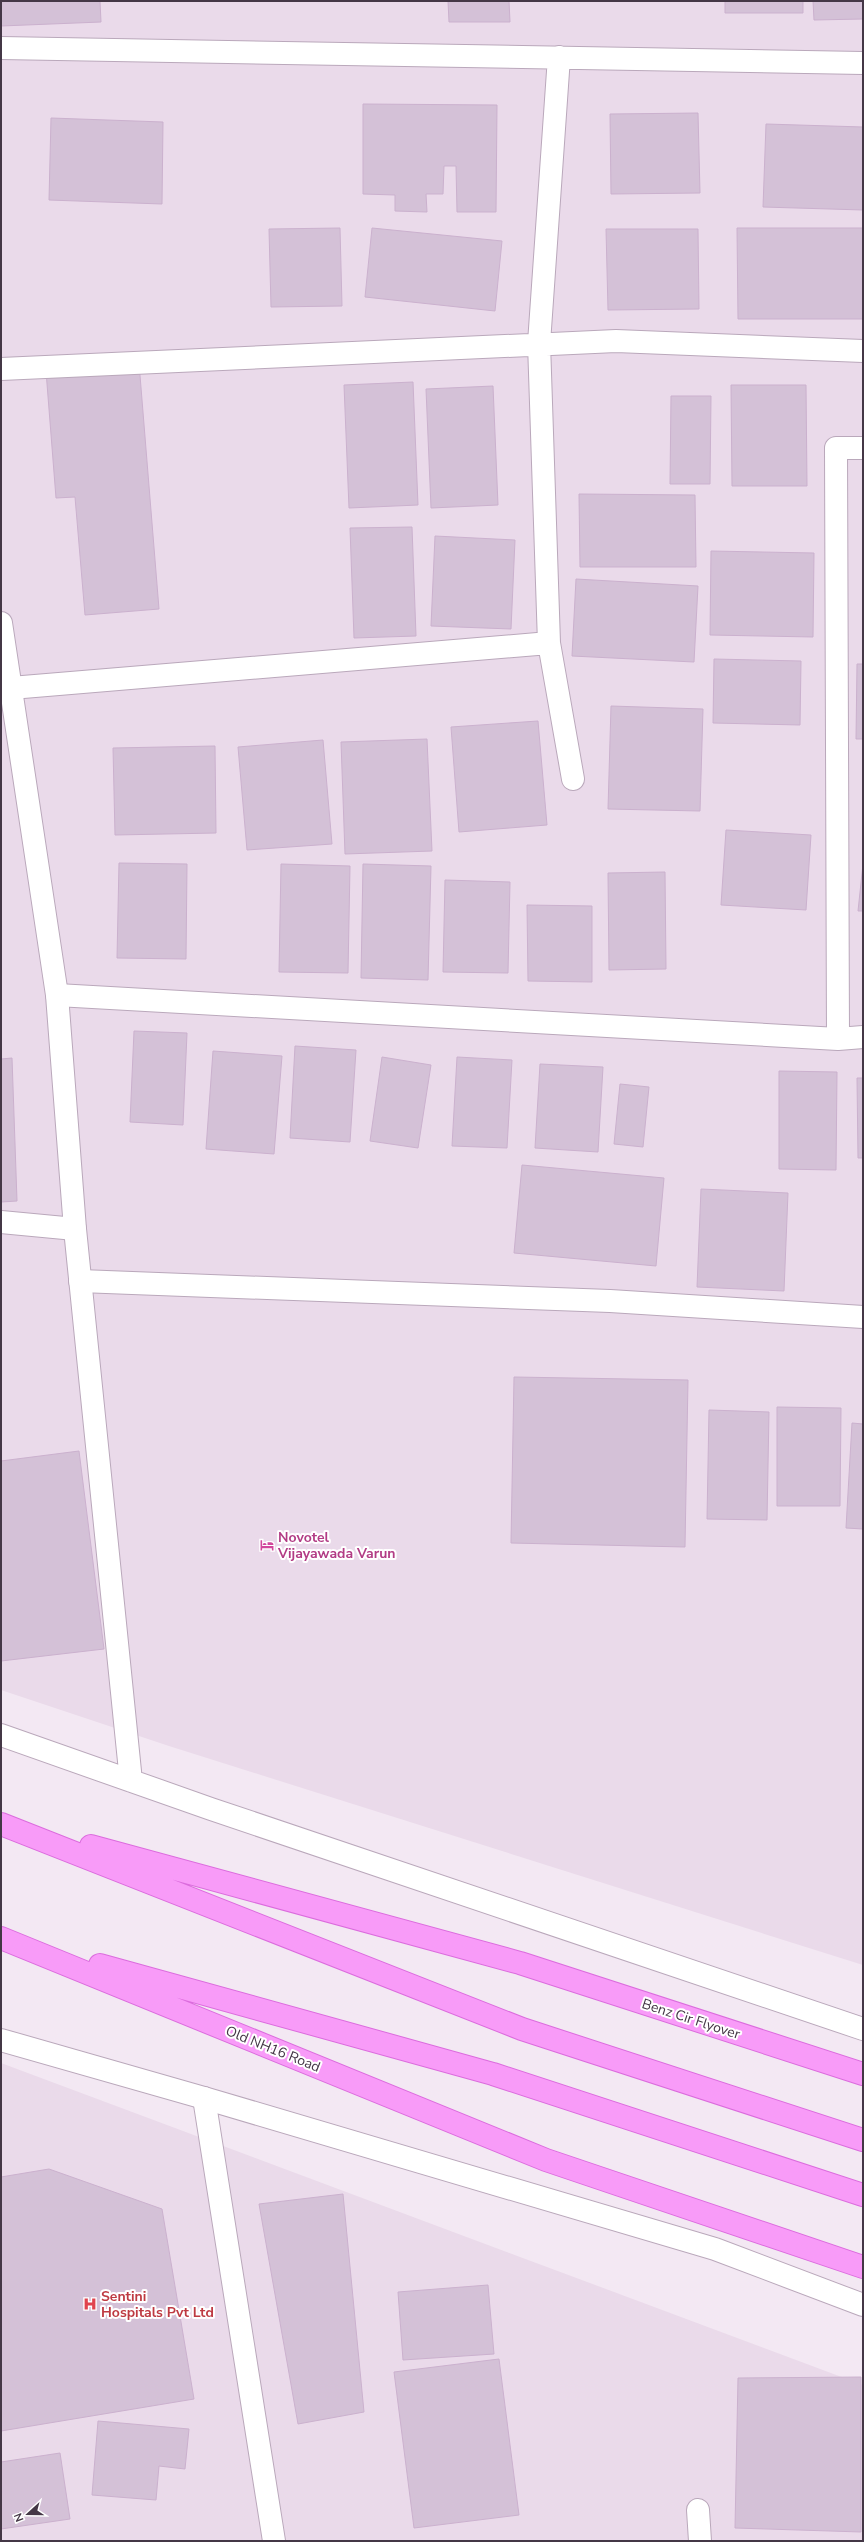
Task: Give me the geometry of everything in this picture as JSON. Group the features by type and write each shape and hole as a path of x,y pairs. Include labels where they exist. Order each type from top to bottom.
{"main road":[{"name":"Benz Cir Flyover","path":"1,1822 520,1963 863,2074"},
{"path":"1,1822 522,2029 863,2140"},
{"path":"1,1938 493,2074 863,2195"},
{"name":"Old NH16 Road","path":"1,1938 546,2160 863,2267"}],"street":[{"path":"1,48 863,63"},
{"path":"559,57 539,343 549,643 573,779"},
{"path":"1,369 539,343 616,341 863,351"},
{"path":"838,1039 836,448 863,448"},
{"path":"1,623 57,995 75,1229 131,1781"},
{"path":"11,688 549,643"},
{"path":"57,995 838,1039 863,1037"},
{"path":"1,1222 75,1229"},
{"path":"80,1281 610,1301 863,1317"},
{"path":"1,1735 131,1781 863,2029"},
{"path":"1,2040 204,2098 715,2249 863,2305"},
{"path":"204,2098 274,2541"},
{"path":"698,2510 700,2541"}],"shaded area":[{"path":"1,1 863,1 863,1965 169,1746 1,1690"},
{"path":"1,2063 863,2385 863,2541 1,2541"}],"building":[{"path":"1,1 100,1 101,22 1,26"},
{"path":"448,1 509,1 510,22 449,22"},
{"path":"725,1 803,1 803,13 725,13"},
{"path":"813,1 863,1 863,19 814,20"},
{"path":"363,104 497,105 496,212 457,212 456,166 444,166 443,194 426,194 427,212 395,211 395,195 363,194"},
{"path":"698,113 700,193 611,194 610,114"},
{"path":"51,118 163,122 162,204 49,200"},
{"path":"766,124 863,127 863,210 763,207"},
{"path":"340,228 342,306 271,307 269,229"},
{"path":"372,228 502,241 495,311 365,297"},
{"path":"737,228 863,228 863,319 738,319"},
{"path":"606,229 698,229 699,309 608,310"},
{"path":"139,363 159,609 85,615 75,497 56,498 46,371"},
{"path":"413,382 418,505 349,508 344,385"},
{"path":"731,385 806,385 807,486 732,486"},
{"path":"493,386 498,505 431,508 426,389"},
{"path":"671,396 711,396 710,484 670,484"},
{"path":"579,494 695,495 696,567 580,567"},
{"path":"412,527 416,636 354,638 350,528"},
{"path":"435,536 515,540 511,629 431,626"},
{"path":"711,551 814,553 813,637 710,635"},
{"path":"576,579 698,586 694,662 572,656"},
{"path":"714,659 801,661 800,725 713,723"},
{"path":"857,664 863,664 863,739 856,739"},
{"path":"611,706 703,709 700,811 608,809"},
{"path":"538,721 547,825 459,832 451,727"},
{"path":"427,739 432,851 345,854 341,742"},
{"path":"323,740 332,844 247,850 238,747"},
{"path":"215,746 216,833 115,835 113,748"},
{"path":"726,830 811,835 806,910 721,905"},
{"path":"119,863 187,864 186,959 117,958"},
{"path":"281,864 350,866 348,973 279,972"},
{"path":"363,864 431,866 428,980 361,978"},
{"path":"863,864 863,911 858,911"},
{"path":"665,872 666,969 609,970 608,873"},
{"path":"445,880 510,882 508,973 443,972"},
{"path":"527,905 592,906 592,982 528,981"},
{"path":"134,1031 187,1033 183,1125 130,1122"},
{"path":"295,1046 356,1050 350,1142 290,1138"},
{"path":"213,1051 282,1056 274,1154 206,1149"},
{"path":"382,1057 431,1065 418,1148 370,1141"},
{"path":"457,1057 512,1060 507,1148 452,1146"},
{"path":"12,1058 17,1201 1,1202 1,1059"},
{"path":"540,1064 603,1067 598,1152 535,1148"},
{"path":"779,1071 837,1072 836,1170 779,1169"},
{"path":"857,1078 863,1078 863,1158 858,1158"},
{"path":"620,1084 649,1087 643,1147 614,1144"},
{"path":"522,1165 664,1178 656,1266 514,1253"},
{"path":"701,1189 788,1193 784,1291 697,1287"},
{"path":"514,1377 688,1380 685,1547 511,1543"},
{"path":"777,1407 841,1408 840,1506 777,1506"},
{"path":"709,1410 769,1412 767,1520 707,1519"},
{"path":"852,1423 863,1424 863,1529 846,1528"},
{"path":"79,1451 104,1649 1,1661 1,1461"},
{"name":"Sentini Hospitals Pvt Ltd","path":"49,2169 162,2209 194,2399 1,2431 1,2177"},
{"path":"343,2194 364,2412 298,2424 259,2204"},
{"path":"488,2285 494,2354 403,2360 398,2292"},
{"path":"499,2359 519,2515 414,2528 394,2372"},
{"path":"861,2377 861,2532 735,2528 738,2378"},
{"path":"98,2421 189,2429 185,2469 159,2466 156,2500 92,2495"},
{"path":"60,2453 70,2519 1,2529 1,2462"}],"place":[{"name":"Novotel Vijayawada Varun","path":"267,1545"},
{"name":"Sentini Hospitals Pvt Ltd","path":"90,2304"}]}
